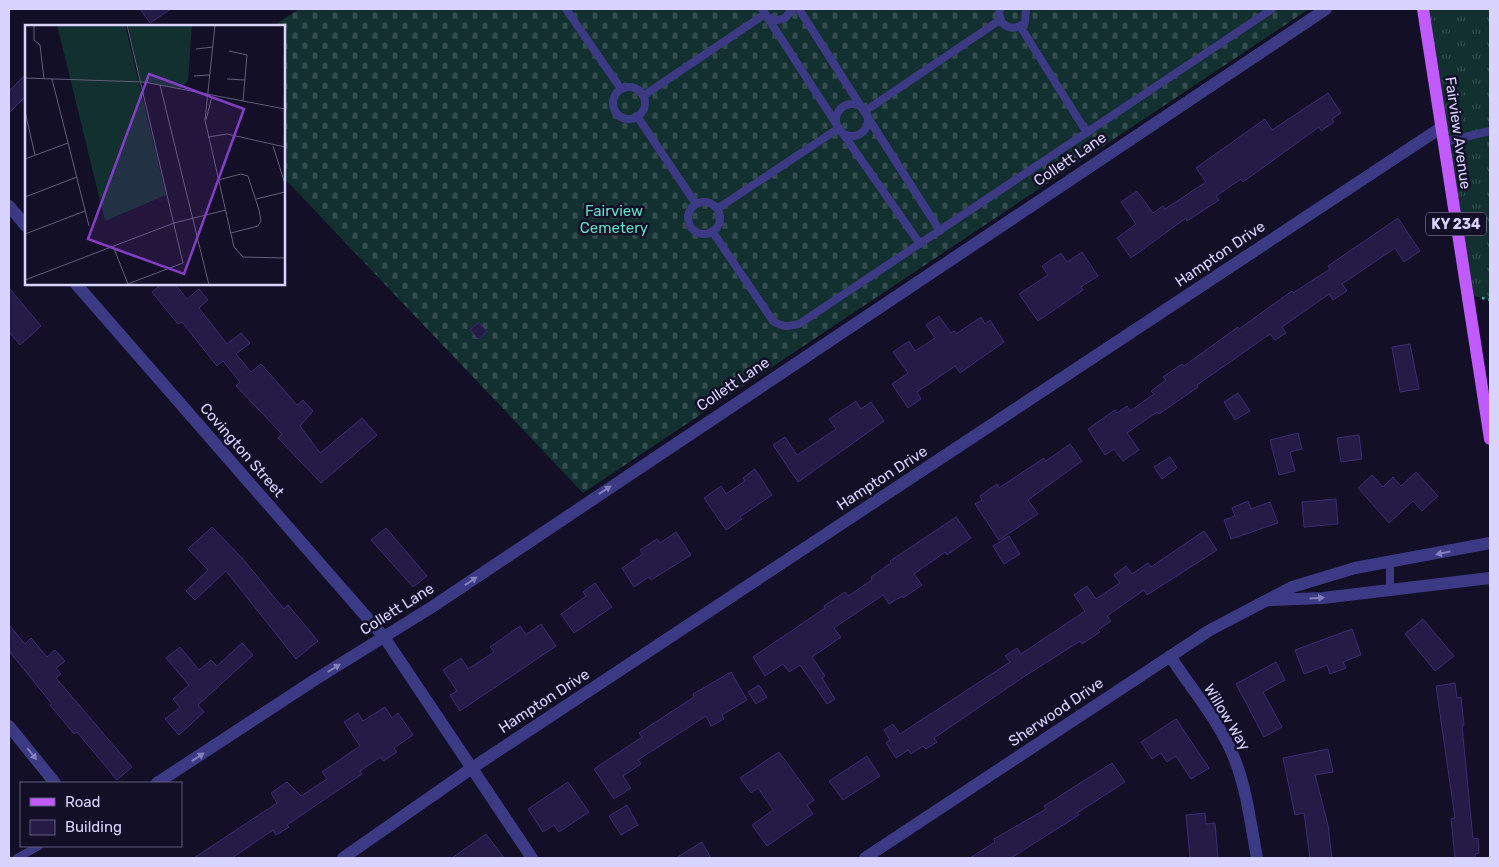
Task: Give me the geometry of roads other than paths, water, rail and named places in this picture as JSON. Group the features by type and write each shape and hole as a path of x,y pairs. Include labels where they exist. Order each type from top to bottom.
{"main road":[{"name":"Fairview Avenue","path":"1423,9 1490,439"}],"street":[{"name":"Collett Lane","path":"159,782 432,607 1326,9"},
{"name":"Hampton Drive","path":"343,858 472,768 1442,127"},
{"path":"11,214 25,225"},
{"name":"Covington Street","path":"77,285 384,637 532,858"},
{"name":"Sherwood Drive","path":"865,858 1170,656 1225,622 1292,587 1355,568 1490,543"},
{"name":"Sherwood Drive","path":"1268,600 1323,598 1490,578"},
{"name":"Willow Way","path":"1170,656 1218,728 1235,760 1246,799 1257,858"},
{"path":"9,726 54,782"}],"lane":[{"path":"566,9 621,89"},
{"path":"763,10 772,19 780,20 788,17 793,9"},
{"path":"799,9 940,231"},
{"path":"1000,9 1000,20"},
{"path":"1000,20 1009,27 1020,26 1026,19 1026,9"},
{"path":"712,231 767,313 780,326 790,327 799,324 1272,9"},
{"path":"643,96 763,10"},
{"path":"763,10 839,128 920,244"},
{"path":"865,111 1000,20"},
{"path":"1020,26 1087,133"},
{"path":"633,88 643,96 644,108 638,116 626,118 617,113 614,106 614,98 621,89 633,88"},
{"path":"849,104 856,105 865,111 868,123 861,133 849,136 839,128 837,117 842,108 849,104"},
{"path":"638,116 696,204"},
{"path":"717,209 839,128"},
{"path":"1444,142 1490,131"},
{"path":"706,202 717,209 719,221 712,231 699,233 691,227 688,214 696,204 706,202"},
{"path":"1390,562 1390,589"},
{"path":"17,858 37,847"}],"park label":[{"name":"Fairview Cemetery","path":"614,220"}]}
